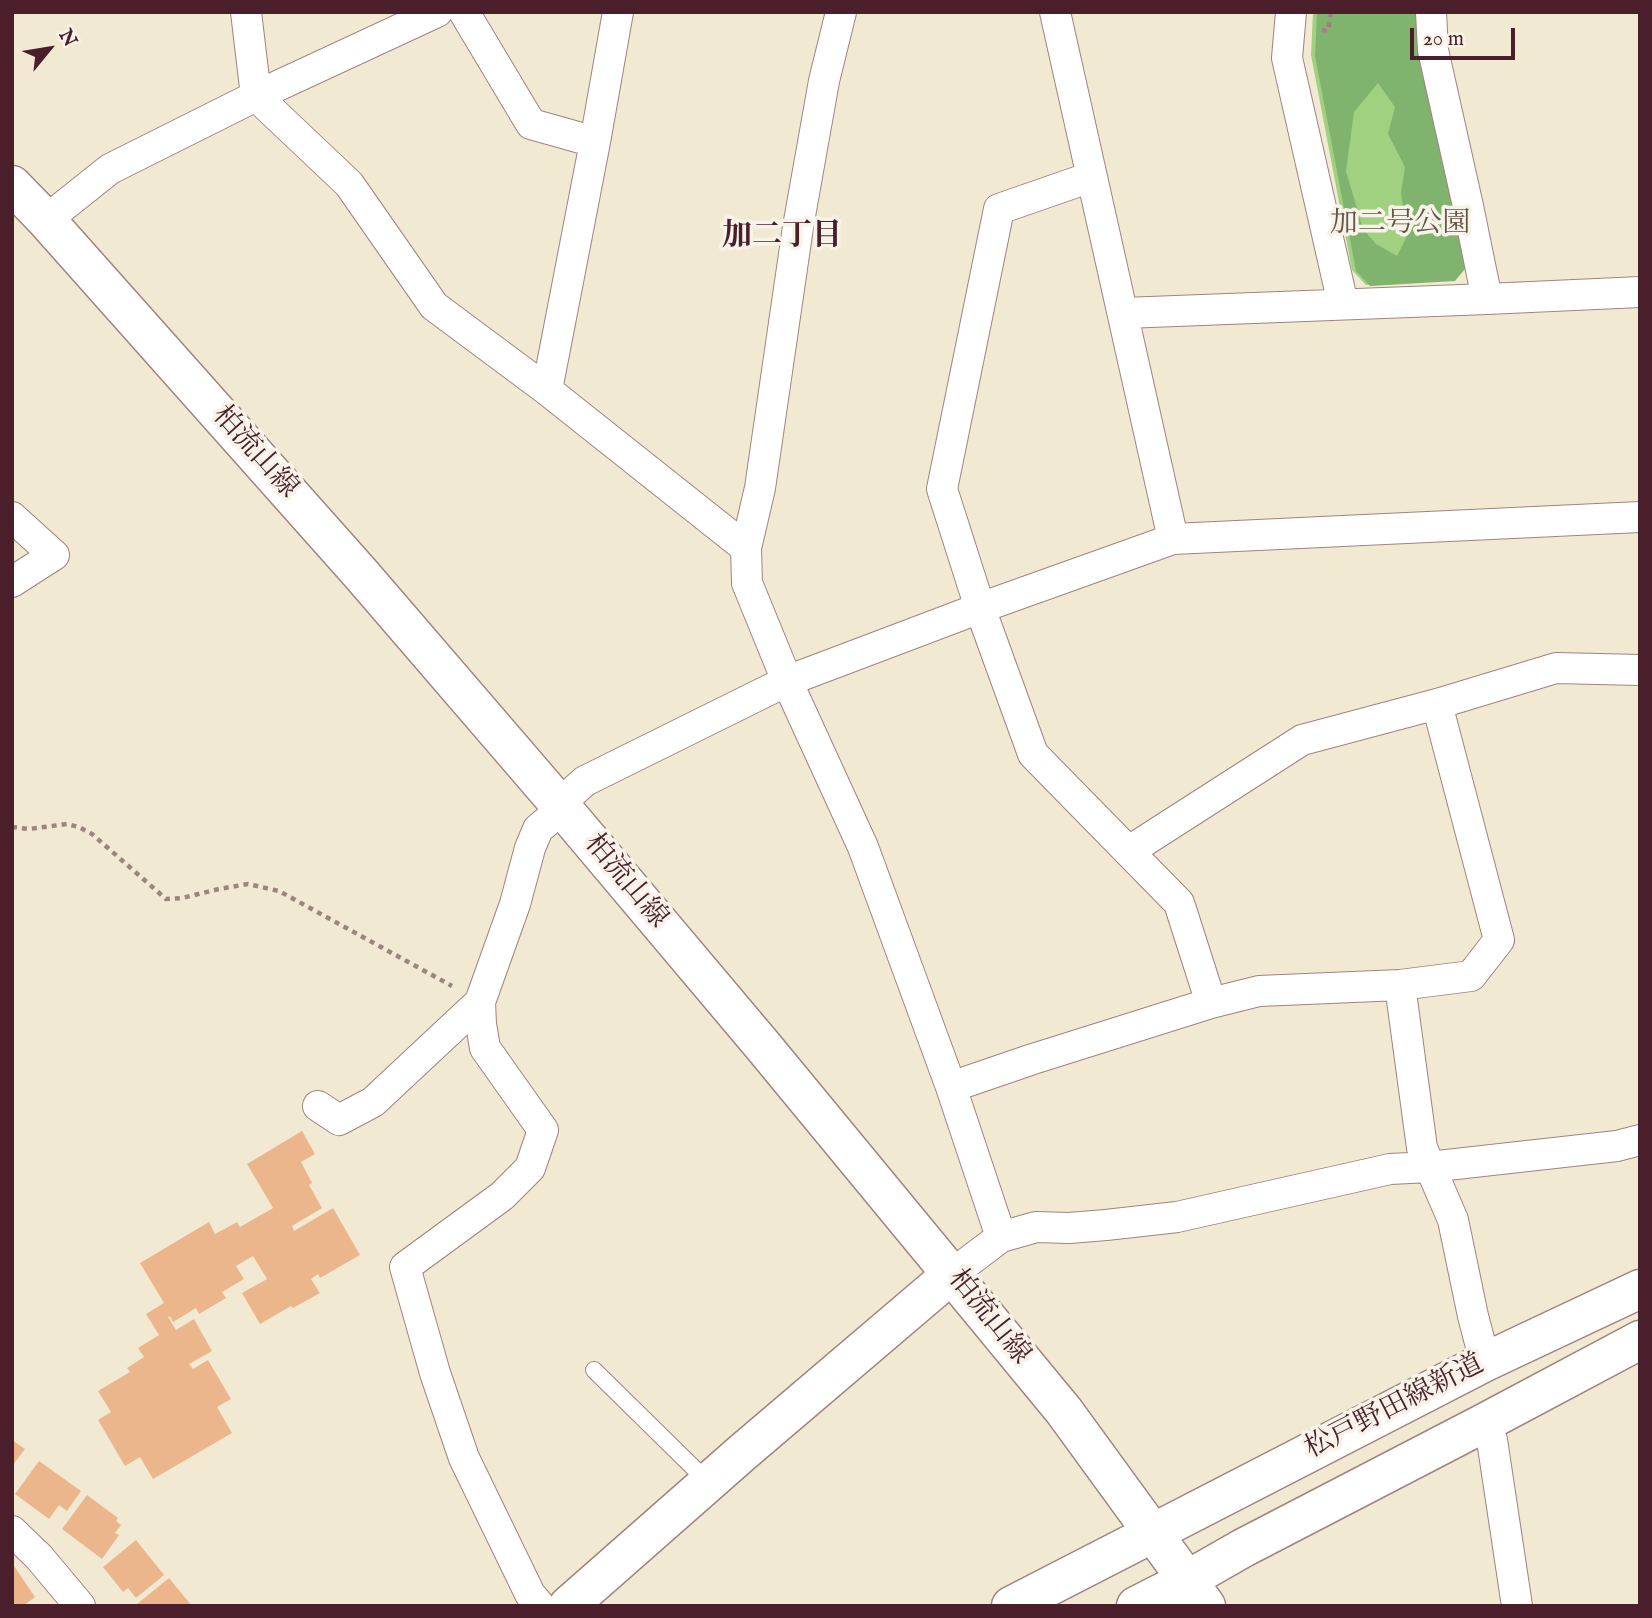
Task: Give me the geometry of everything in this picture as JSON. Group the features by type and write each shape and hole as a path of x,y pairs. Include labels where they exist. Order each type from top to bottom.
{"main road":[{"name":"柏流山線","path":"25,206 361,574 763,1046 1064,1411 1197,1593"},
{"path":"568,1606 708,1482 952,1274"},
{"name":"松戸野田線新道","path":"1011,1606 1485,1362 1640,1289"},
{"name":"松戸野田線新道","path":"1136,1606 1197,1593 1243,1548 1640,1340"}],"street":[{"path":"246,12 257,96 349,184 434,306 547,390 747,548"},
{"path":"25,206 110,169 257,96 437,12"},
{"path":"464,12 531,124 595,142"},
{"path":"547,390 618,12"},
{"path":"841,12 824,81 800,213 760,488 747,548 747,583 787,681 863,847 951,1087 1001,1237"},
{"path":"1055,12 1174,539"},
{"path":"1290,12 1287,58 1343,304"},
{"path":"1431,12 1433,50 1487,299"},
{"path":"1091,177 999,209 942,489 980,608 1032,754 1179,904 1211,1003"},
{"path":"1124,313 1640,292"},
{"path":"12,517 54,555 12,582"},
{"path":"540,1606 530,1594 464,1458 435,1373 405,1267 502,1196 530,1168 543,1130 485,1048 480,1002 538,830 585,781 787,681 1174,539 1638,525"},
{"path":"1129,851 1302,740 1437,704 1556,668 1640,670"},
{"path":"951,1087 1211,1003 1259,991 1401,985 1471,976 1500,940 1437,704"},
{"path":"1401,985 1422,1148 1453,1220 1485,1362"},
{"path":"318,1106 340,1120 373,1102 480,1002"},
{"path":"952,1274 1001,1237 1036,1227 1069,1228 1177,1217 1390,1169 1617,1146 1640,1140"},
{"path":"1484,1423 1492,1440 1517,1606"},
{"path":"12,1531 39,1557 80,1606"}],"lane":[{"path":"594,1370 708,1482"}],"path":[{"path":"12,827 29,829 67,824 79,827 92,834 166,899 248,884 279,891 480,1002"}],"green space":[{"name":"加二号公園","path":"1313,12 1413,12 1450,280 1366,285 1352,270 1311,55"},
{"name":"加二号公園","path":"1317,12 1416,12 1469,264 1455,281 1370,286 1356,271 1315,56","holes":["1378,83 1395,107 1388,134 1405,167 1401,193 1407,236 1397,256 1376,244 1363,229 1346,171 1354,112"]}],"building":[{"path":"302,1131 315,1154 301,1162 312,1183 309,1185 322,1208 292,1226 294,1231 333,1208 360,1255 320,1278 318,1274 311,1279 320,1293 260,1324 242,1293 267,1279 253,1256 236,1266 244,1279 222,1292 226,1298 199,1314 196,1308 173,1322 170,1316 168,1317 176,1330 194,1319 212,1351 189,1364 193,1369 208,1360 231,1399 217,1407 232,1433 153,1479 140,1457 125,1466 98,1420 111,1412 98,1391 130,1372 127,1368 144,1357 138,1348 159,1335 146,1314 164,1303 140,1263 209,1222 215,1234 237,1222 240,1227 273,1208 247,1164"},
{"path":"12,1440 25,1449 12,1466"},
{"path":"39,1461 81,1491 67,1511 59,1505 49,1519 15,1494"},
{"path":"87,1495 118,1518 116,1521 121,1525 115,1533 119,1535 102,1559 62,1529"},
{"path":"136,1540 164,1575 136,1598 128,1588 123,1592 103,1567"},
{"path":"12,1563 35,1597 23,1606 12,1606"},
{"path":"169,1578 192,1606 138,1606 137,1604"}],"district":[{"name":"加二丁目","path":"782,238"}]}
